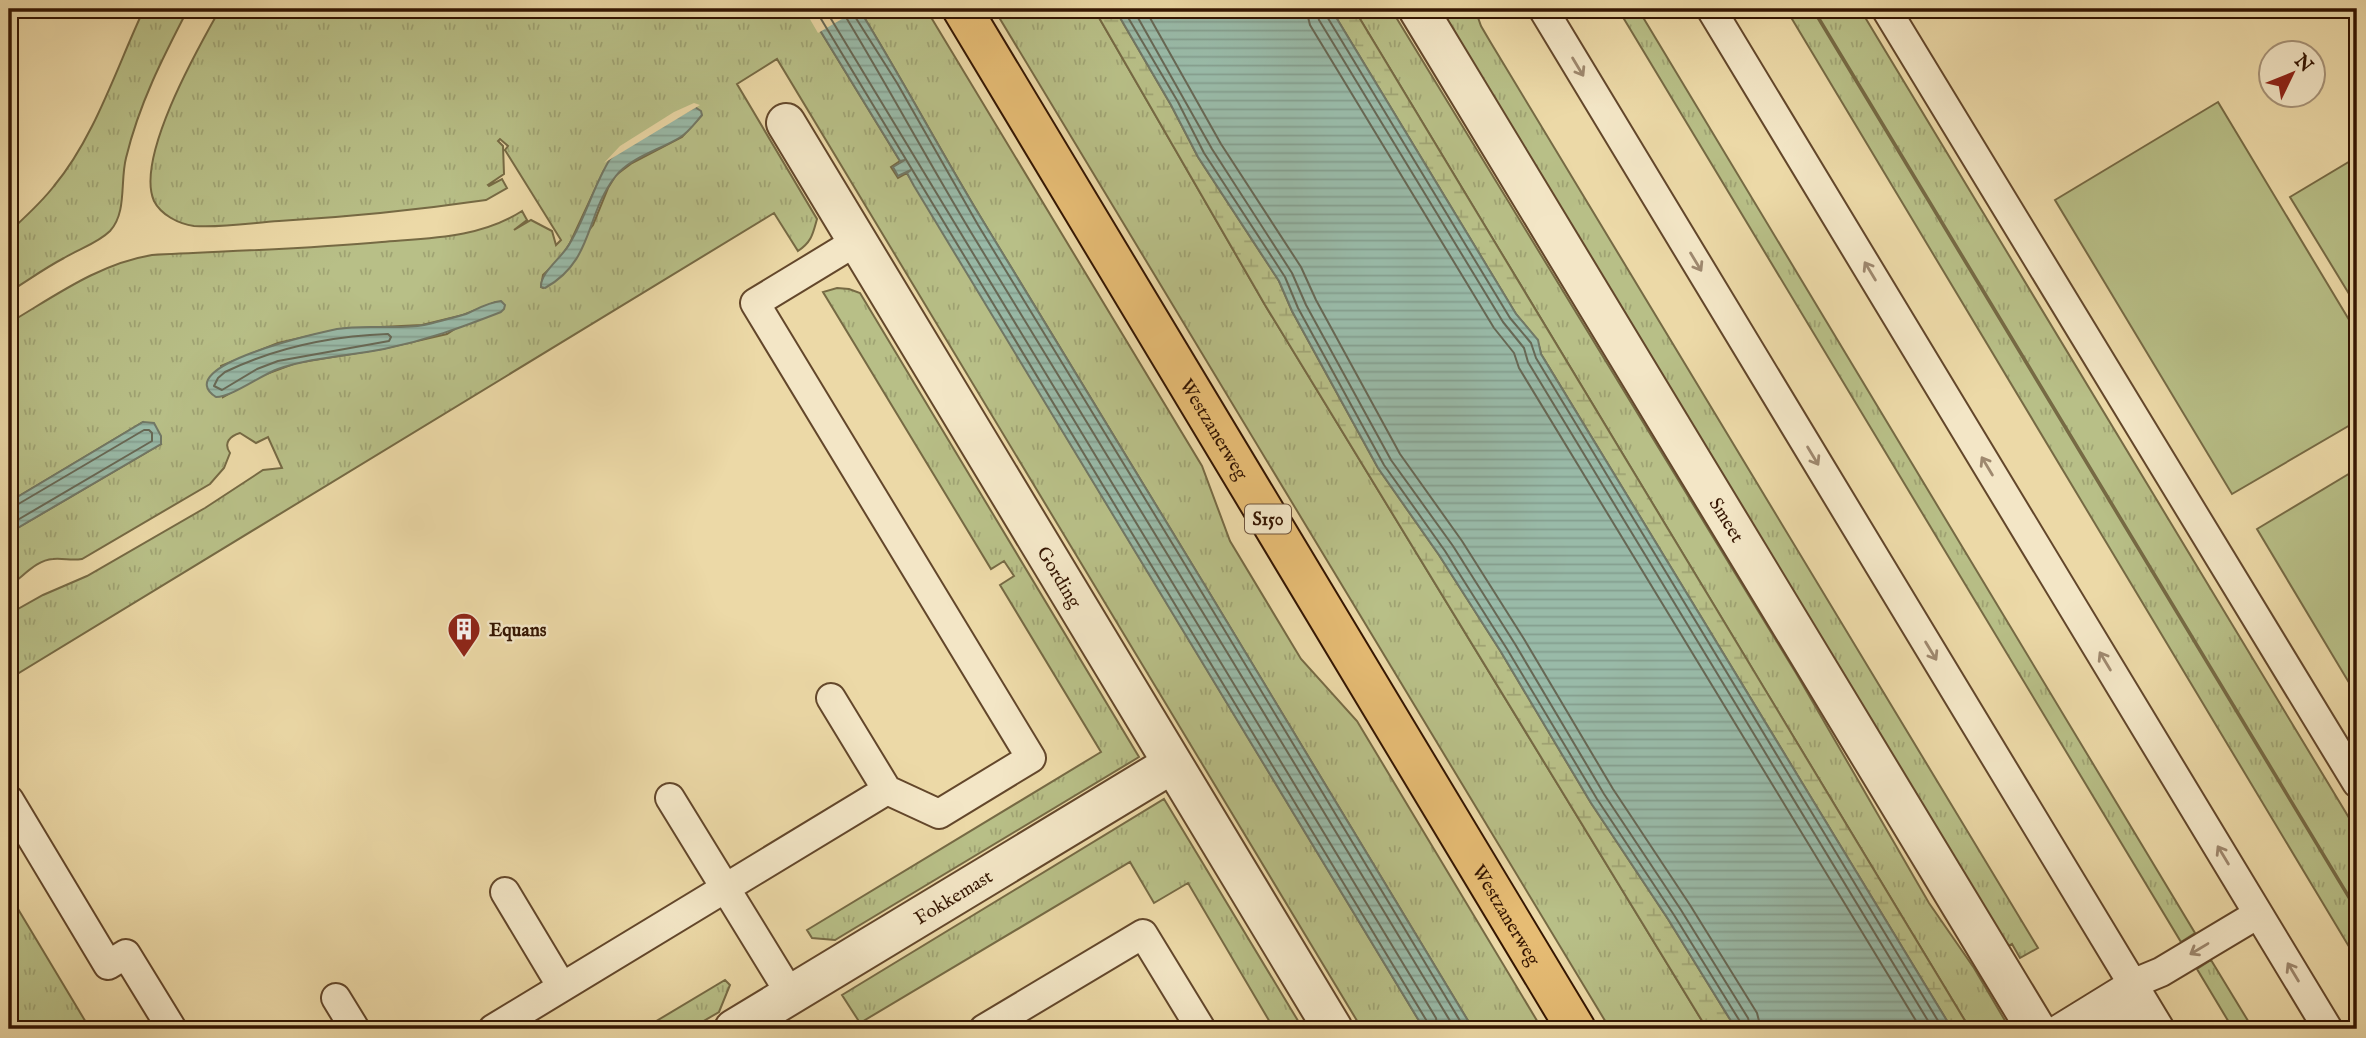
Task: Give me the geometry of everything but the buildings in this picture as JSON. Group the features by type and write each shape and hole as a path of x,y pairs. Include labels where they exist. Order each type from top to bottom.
{"main road":[{"name":"Westzanerweg","path":"962,9 1576,1029"}],"street":[{"name":"Smeet","path":"1418,9 2036,1029"},
{"name":"Gording","path":"786,123 1333,1029"},
{"name":"Fokkemast","path":"765,1016 1172,764"}],"lane":[{"path":"1543,9 2146,1006"},
{"path":"1711,9 2328,1029"},
{"path":"1886,9 2357,783"},
{"path":"831,698 887,790 939,814 1031,758 755,303 857,241"},
{"path":"493,1029 887,790"},
{"path":"670,798 725,888 765,1016"},
{"path":"9,800 108,965 126,954 172,1029"},
{"path":"505,892 562,987"},
{"path":"2107,1029 2146,1006 2161,972 2258,914"},
{"path":"984,1029 1143,934 1201,1029"},
{"path":"336,998 355,1029"},
{"path":"2059,1029 2146,1006"}],"green space":[{"path":"144,9 188,9 161,63 138,119 124,167 121,206 115,224 100,239 9,292 9,232 49,192 82,146"},
{"path":"220,9 807,9 900,161 891,167 898,178 907,173 1424,1029 1362,1029 777,59 737,84 817,219 811,237 803,248 798,251 774,213 9,679 9,614 43,595 87,576 205,508 263,470 282,468 268,437 256,443 240,433 236,434 227,443 230,453 224,468 210,484 82,559 47,560 9,586 9,533 161,444 143,422 9,502 9,323 95,273 132,259 152,255 436,238 489,227 522,211 527,220 514,230 531,220 552,231 556,245 561,240 505,150 508,146 500,139 498,141 503,146 504,174 488,185 502,179 507,188 486,200 382,213 225,226 194,226 171,218 161,211 154,201 150,182 153,158 184,76","holes":["702,115 682,137 632,163 616,175 593,225 543,288 541,287 543,275 560,259 570,243 604,170","496,302 447,334 382,349 296,363 261,376 223,397 221,366 278,343 340,329 422,325 463,315"]},
{"path":"859,9 926,9 1202,466 1230,541 1301,659 1357,721 1542,1029 1473,1029 986,226"},
{"path":"994,9 1094,9 1265,305 1707,1029 1610,1029"},
{"path":"1094,9 1115,9 1198,157 1279,281 1292,311 1378,468 1439,555 1501,652 1591,803 1668,919 1736,1029 1707,1029 1265,305"},
{"path":"1331,9 1354,9 1970,1029 1952,1029 1541,354 1535,338 1516,314"},
{"path":"1354,9 1391,9 1796,673 1929,903 1974,968 2010,1029 1970,1029"},
{"path":"1432,9 1475,9 1491,43 2038,948 2020,958 2012,944 1996,954"},
{"path":"1618,9 1638,9 2195,933 2181,942"},
{"path":"1786,9 1812,9 2357,912 2357,960"},
{"path":"1814,9 1860,9 2357,831 2357,909"},
{"path":"2218,102 2357,333 2357,421 2232,494 2055,200"},
{"path":"2357,157 2357,307 2290,197"},
{"path":"837,288 860,293 1139,757 835,940 812,938 807,930 1101,752 1000,585 1014,576 1004,561 991,569 823,292"},
{"path":"2357,469 2357,696 2257,529"},
{"path":"1164,799 1303,1029 1274,1029 1188,883 1154,903 1130,862 860,1023 842,995"},
{"path":"9,894 90,1029 9,1029"},
{"path":"2211,960 2253,1029 2233,1029 2197,969"},
{"path":"725,980 730,985 719,1012 690,1029 643,1029"}],"water":[{"path":"807,9 859,9 986,226 1473,1029 1424,1029 914,186 907,173 911,170 898,176 893,167 905,160 900,161"},
{"path":"1115,9 1331,9 1516,314 1538,340 1541,354 1952,1029 1736,1029 1668,919 1591,803 1501,652 1439,555 1378,468 1292,311 1279,281 1198,157"},
{"path":"695,107 702,115 685,133 636,159 615,177 605,192 581,251 572,265 561,277 545,288 541,287 544,276 576,233 610,159 621,149"},
{"path":"501,301 505,305 501,312 429,338 384,349 291,365 223,396 216,397 207,385 213,374 229,363 279,344 337,329 424,325"},
{"path":"143,422 154,423 161,436 161,444 9,533 9,502"}],"pier":[{"path":"804,9 859,9 818,33"},
{"path":"694,103 700,105 604,163 620,146 674,112"}],"place":[{"name":"Equans","path":"464,659"}]}
